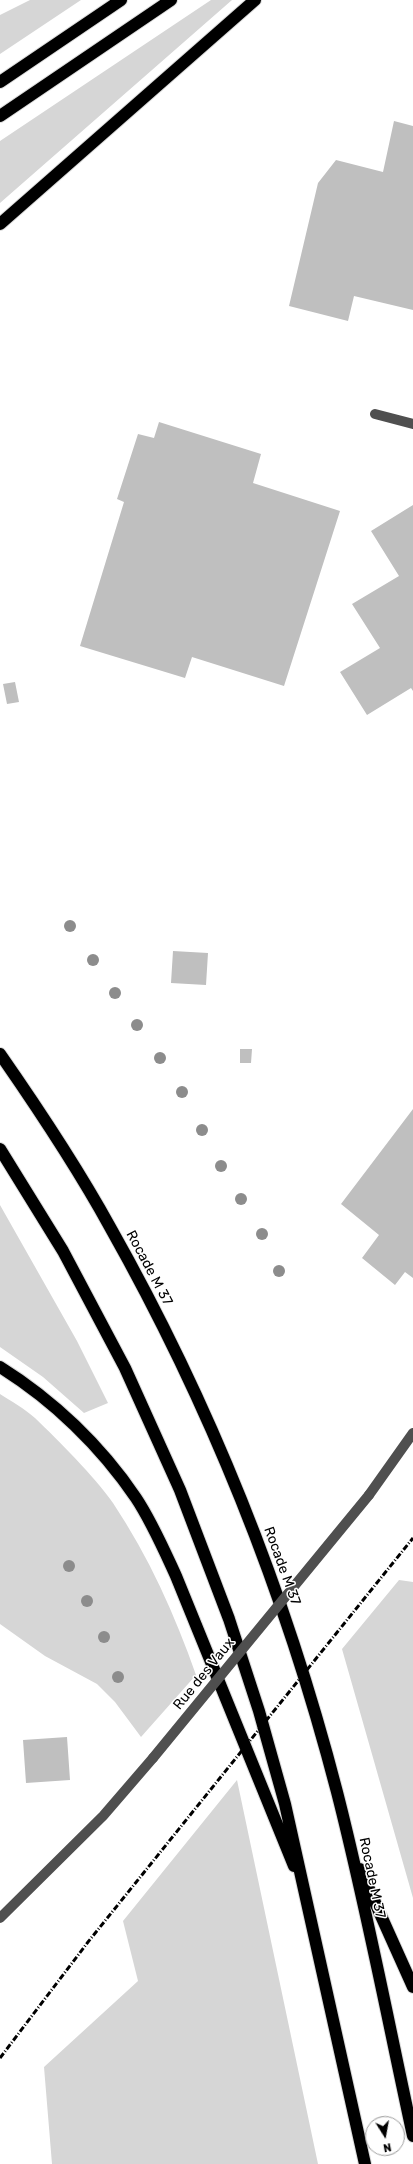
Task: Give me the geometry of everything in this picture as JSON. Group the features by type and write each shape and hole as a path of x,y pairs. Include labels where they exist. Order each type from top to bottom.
{"highway":[{"path":"0,82 121,0"},
{"path":"0,116 171,0"},
{"path":"0,224 255,0"},
{"name":"Rocade M 37","path":"0,1054 38,1109 109,1225 173,1345 201,1406 252,1526 279,1601 337,1790 413,2136"},
{"path":"0,1148 63,1251 125,1368 180,1490 229,1619 259,1711 285,1804 308,1901 365,2164"},
{"path":"0,1367 28,1384 75,1426 107,1461 140,1504 158,1536 176,1576 308,1901"},
{"path":"350,1847 413,1987"}],"street":[{"path":"375,414 413,424"},
{"name":"Rue des Vaux","path":"0,1918 103,1816 153,1758 369,1496 413,1434"}],"shaded area":[{"path":"30,0 81,0 0,54 0,15"},
{"path":"211,0 232,0 0,203 0,141"},
{"path":"0,1205 77,1341 108,1403 84,1413 43,1377 0,1347"},
{"path":"0,1394 35,1418 55,1437 76,1459 113,1503 150,1565 170,1608 196,1675 141,1737 115,1702 97,1684 45,1656 0,1624"},
{"path":"399,1580 413,1582 413,1898 342,1649"},
{"path":"237,1780 318,2164 52,2164 44,2067 138,1981 123,1921"}],"building":[{"path":"394,121 413,126 413,310 354,296 348,321 289,306 318,183 336,160 383,172"},
{"path":"159,422 261,454 253,483 340,511 284,686 192,657 185,678 80,646 124,502 117,499 138,434 154,438"},
{"path":"413,505 413,691 411,688 367,715 340,672 380,648 352,604 399,576 371,531"},
{"path":"15,682 19,702 7,704 3,684"},
{"path":"173,951 208,953 206,985 171,983"},
{"path":"240,1049 252,1049 251,1063 240,1063"},
{"path":"413,1109 413,1278 405,1272 395,1285 362,1258 379,1235 341,1204"},
{"path":"67,1737 70,1780 26,1783 23,1740"}],"railway":[{"path":"0,2058 88,1942 413,1538"}]}
